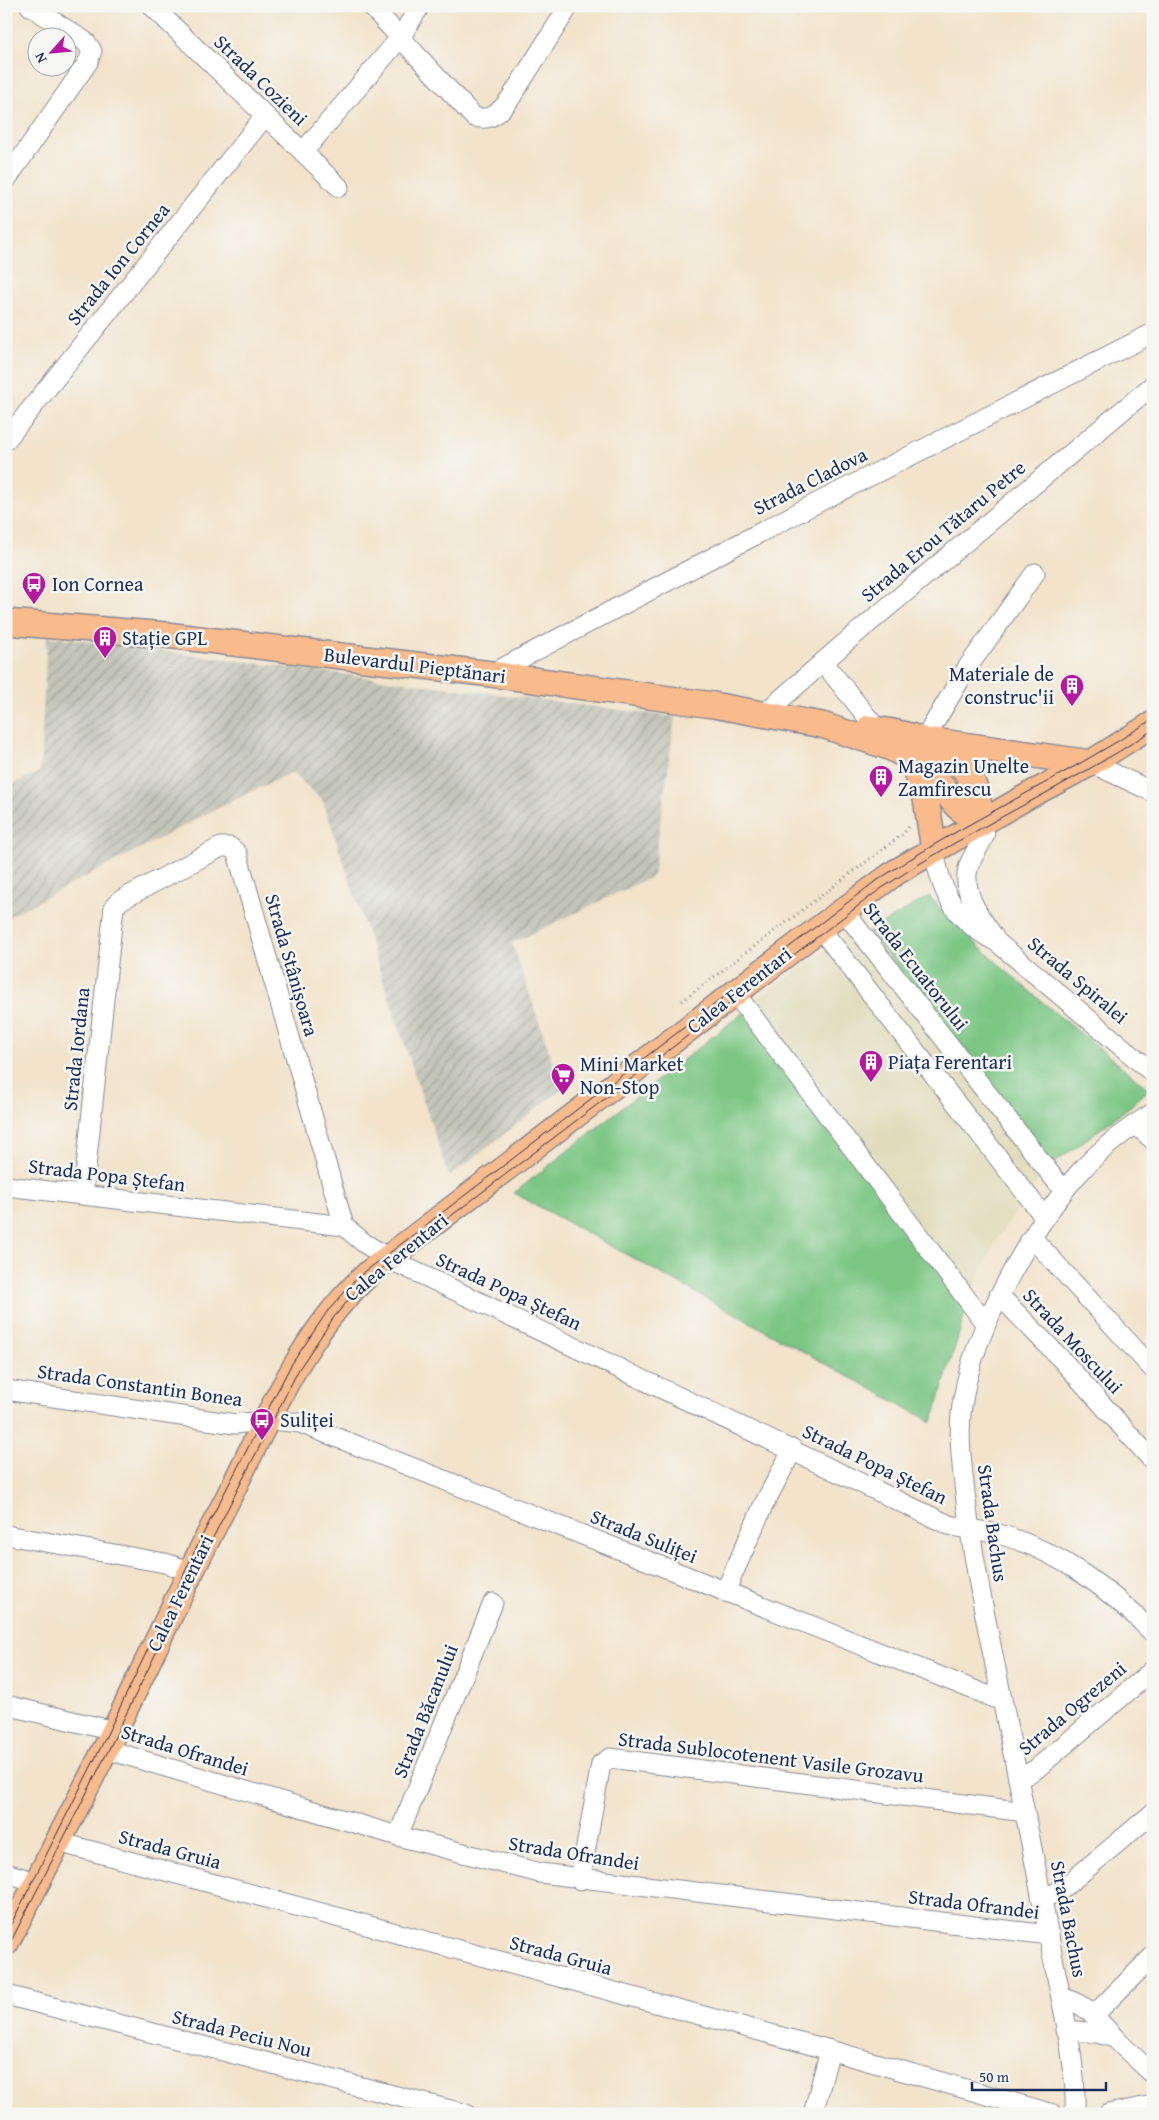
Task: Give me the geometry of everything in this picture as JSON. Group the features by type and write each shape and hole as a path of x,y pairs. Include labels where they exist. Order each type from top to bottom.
{"main road":[{"name":"Bulevardul Pieptănari","path":"6,622 166,635 611,690 764,714 822,726 876,742 917,748"},
{"name":"Bulevardul Pieptănari","path":"822,726 841,724 877,729 917,748 925,766 957,806 974,821 981,823"},
{"name":"Calea Ferentari","path":"6,1943 109,1740 190,1571 293,1371 318,1330 356,1286 388,1259 820,928 896,872 934,849 1091,763 1153,724"},
{"path":"934,849 917,748 1091,763"}],"street":[{"path":"6,180 88,62 92,51 86,42 30,6"},
{"name":"Strada Cozieni","path":"152,6 339,187"},
{"path":"371,6 474,117 484,120 498,113 510,100 569,6"},
{"path":"303,152 400,38 420,6"},
{"name":"Strada Ion Cornea","path":"6,440 265,116"},
{"name":"Strada Cladova","path":"491,674 805,509 1151,340"},
{"name":"Strada Erou Tătaru Petre","path":"764,714 823,662 1153,385"},
{"path":"917,748 972,661 1035,573"},
{"path":"823,662 877,729"},
{"path":"1091,763 1153,792"},
{"name":"Strada Spiralei","path":"981,823 985,834 968,866 967,886 976,910 997,942"},
{"name":"Strada Stânișoara","path":"114,908 121,900 221,847 230,847 237,853 344,1226"},
{"name":"Strada Spiralei","path":"934,849 938,874 947,900 964,920 997,942 1153,1073"},
{"name":"Strada Iordana","path":"83,1195 114,908"},
{"name":"Strada Ecuatorului","path":"844,910 1064,1191"},
{"path":"820,928 1045,1218"},
{"path":"735,993 985,1323"},
{"name":"Strada Bachus","path":"1074,2114 1074,2082 1049,1935 969,1530 960,1434 962,1400 972,1359 985,1323 999,1295 1045,1218 1083,1167 1136,1124 1153,1113"},
{"path":"1136,1124 1153,1140"},
{"name":"Strada Popa Ștefan","path":"6,1186 344,1226 364,1243 388,1259 793,1449 948,1525 1003,1536 1021,1542 1065,1564 1126,1607 1153,1633"},
{"path":"1032,1238 1153,1369"},
{"name":"Strada Moscului","path":"999,1295 1063,1361 1153,1462"},
{"name":"Strada Constantin Bonea","path":"6,1390 235,1424 268,1421"},
{"name":"Strada Suliței","path":"268,1421 300,1423 1002,1701"},
{"path":"725,1592 763,1506 793,1449"},
{"path":"6,1535 164,1563 190,1571"},
{"name":"Strada Băcanului","path":"398,1836 493,1603"},
{"name":"Strada Ogrezeni","path":"1018,1779 1035,1770 1153,1670"},
{"name":"Strada Ofrandei","path":"6,1706 398,1836 540,1874 1049,1935"},
{"name":"Strada Sublocotenent Vasile Grozavu","path":"580,1880 601,1764 610,1758 1025,1812"},
{"path":"1042,1899 1061,1890 1153,1813"},
{"name":"Strada Gruia","path":"58,1842 830,2050 1053,2114"},
{"path":"6,1873 37,1882"},
{"path":"1095,2014 1153,1956"},
{"name":"Strada Peciu Nou","path":"6,1995 466,2114"},
{"name":"Strada Bachus","path":"1060,1998 1078,2003 1095,2014 1114,2038 1153,2074"},
{"name":"Strada Bachus","path":"1066,2030 1091,2032 1114,2038"},
{"path":"813,2114 830,2050"},
{"path":"1108,2114 1153,2105"}],"path":[{"path":"682,1001 903,834 910,822"}],"shaded area":[{"path":"47,636 675,717 653,876 512,943 562,1089 449,1177 323,801 292,772 216,809 6,918 6,788 40,771"},
{"name":"Piața Ferentari","path":"855,929 1044,1172 999,1236 969,1300 748,1006"}],"green space":[{"path":"929,896 1008,972 1149,1089 1132,1105 1052,1165 869,932"},
{"path":"745,1011 968,1304 932,1422 514,1193"}],"tram line":[{"path":"6,1934 100,1749 204,1532 291,1365 327,1312 358,1277 873,883 942,840 1119,741 1153,719"},
{"path":"6,1951 299,1369 334,1317 363,1283 879,890 946,848 1085,771 1153,730"}],"place":[{"name":"Ion Cornea","path":"34,605"},
{"name":"Stație GPL","path":"105,659"},
{"name":"Materiale de construc'ii","path":"1072,707"},
{"name":"Magazin Unelte Zamfirescu","path":"881,798"},
{"name":"Piața Ferentari","path":"871,1083"},
{"name":"Mini Market Non-Stop","path":"563,1096"},
{"name":"Suliței","path":"262,1441"}]}
